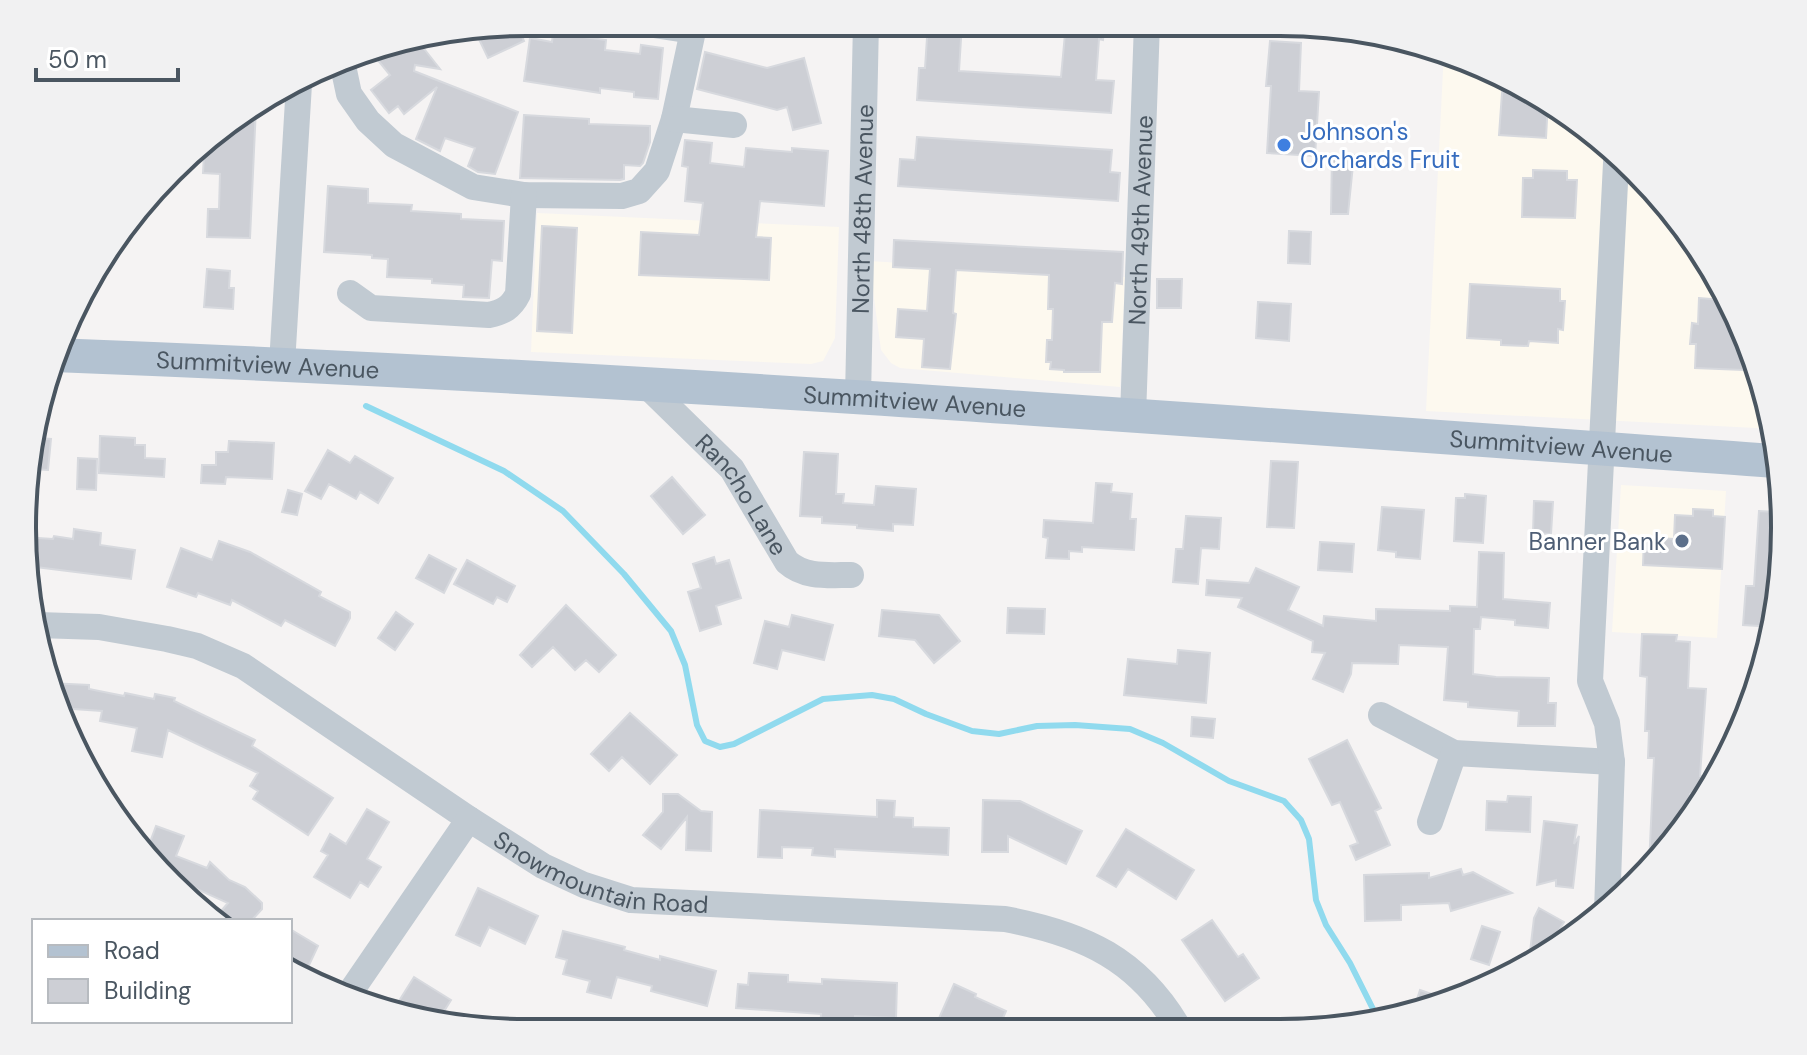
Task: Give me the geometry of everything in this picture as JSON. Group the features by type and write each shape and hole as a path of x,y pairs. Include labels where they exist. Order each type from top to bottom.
{"main road":[{"name":"Summitview Avenue","path":"67,356 282,364 858,397 1767,460"}],"street":[{"path":"344,71 349,94 368,121 394,145 473,187 524,195 622,196 639,191 657,171 695,36"},
{"name":"North 48th Avenue","path":"858,397 866,36"},
{"name":"North 49th Avenue","path":"1133,416 1147,36"},
{"path":"282,364 298,93"},
{"path":"674,119 734,125"},
{"path":"1608,894 1612,762 1607,723 1590,681 1616,169"},
{"path":"350,293 371,308 489,315 501,312 513,305 518,294 524,195"},
{"name":"Rancho Lane","path":"645,384 732,469 787,562 796,570 815,575 851,575"},
{"name":"Snowmountain Road","path":"46,625 99,627 167,639 197,646 243,666 469,819 543,866 584,885 631,900 1005,919 1052,928 1097,947 1136,974 1174,1019"},
{"path":"1381,715 1454,753 1612,762"},
{"path":"1430,822 1454,753"},
{"path":"354,987 469,819"}],"shaded area":[{"path":"1443,64 1497,87 1553,119 1604,158 1649,203 1688,254 1720,310 1745,370 1761,428 1426,411"},
{"path":"537,213 839,227 835,338 823,361 811,364 531,352"},
{"path":"869,261 1125,277 1120,387 900,368 891,363 881,350"},
{"path":"1621,485 1726,491 1717,638 1612,632"}],"building":[{"path":"522,36 524,41 488,58 479,39"},
{"path":"553,36 576,36 606,40 605,50 640,54 641,45 663,48 658,99 634,97 634,92 600,88 600,93 524,81 530,38 552,42"},
{"path":"927,36 961,36 959,71 1061,77 1065,36 1103,36 1103,40 1099,39 1096,80 1114,81 1111,113 917,100 919,68 925,68"},
{"path":"1270,41 1301,43 1299,91 1319,92 1315,156 1267,153 1271,86 1266,86"},
{"path":"423,47 440,69 415,65 414,71 518,112 495,174 478,172 468,166 475,148 445,138 440,151 416,139 437,87 404,114 398,106 389,113 371,90 390,75 378,60"},
{"path":"705,52 767,68 804,58 821,123 793,130 787,107 777,110 697,89"},
{"path":"1502,90 1547,115 1546,138 1499,135"},
{"path":"524,115 589,119 589,124 650,126 650,142 640,166 624,165 624,179 520,178"},
{"path":"255,118 250,238 207,237 208,209 219,209 220,174 203,173 204,157"},
{"path":"917,137 1112,150 1110,172 1120,173 1118,201 898,186 900,159 915,160"},
{"path":"685,140 712,143 710,163 744,167 746,148 828,151 824,206 760,201 756,237 771,238 769,280 639,275 641,232 699,235 703,203 685,201 688,167 682,166"},
{"path":"1332,154 1354,155 1348,214 1331,214"},
{"path":"1533,170 1567,171 1567,180 1577,180 1575,218 1522,217 1523,178 1533,178"},
{"path":"328,186 368,189 368,203 412,205 411,211 461,214 461,219 504,221 502,261 492,260 489,298 463,297 464,285 432,283 432,279 387,277 388,259 324,252"},
{"path":"542,226 577,228 572,333 537,331"},
{"path":"1289,231 1311,232 1310,264 1288,263"},
{"path":"894,240 1123,252 1122,284 1115,283 1112,322 1102,322 1100,372 1064,372 1050,369 1051,362 1046,362 1047,340 1052,340 1053,309 1048,309 1049,275 956,270 953,313 956,314 950,369 922,367 924,339 896,337 898,309 927,311 930,269 893,267"},
{"path":"207,269 230,271 229,288 234,288 233,309 204,307"},
{"path":"1157,279 1182,279 1181,308 1157,308"},
{"path":"1470,284 1560,289 1560,301 1565,301 1563,330 1558,329 1558,343 1529,341 1528,346 1501,345 1501,340 1467,338"},
{"path":"1699,298 1714,299 1734,339 1743,370 1695,368 1696,344 1690,344 1692,323 1698,324"},
{"path":"1258,302 1291,304 1289,341 1256,338"},
{"path":"100,436 135,438 135,445 145,445 145,458 165,459 164,477 99,473"},
{"path":"44,438 51,439 48,470 39,469"},
{"path":"229,441 274,443 272,479 226,477 225,484 201,483 202,465 216,465 216,452 228,452"},
{"path":"328,450 350,463 355,456 393,478 378,503 360,492 356,499 329,484 321,499 305,491"},
{"path":"804,452 838,454 836,494 844,494 843,503 874,505 876,486 916,489 913,525 893,524 893,531 822,523 822,517 800,516"},
{"path":"78,458 97,459 96,490 77,489"},
{"path":"1271,461 1298,462 1294,528 1267,527"},
{"path":"672,477 705,515 683,534 651,496"},
{"path":"1096,483 1112,484 1111,492 1132,494 1130,519 1136,519 1134,550 1082,547 1082,552 1069,551 1069,559 1046,558 1048,538 1043,537 1044,520 1093,523"},
{"path":"288,490 302,494 297,515 282,512"},
{"path":"1465,494 1486,496 1483,543 1454,541 1456,498 1465,498"},
{"path":"1534,501 1553,502 1551,534 1533,533"},
{"path":"1382,507 1424,510 1420,559 1396,557 1396,552 1378,550"},
{"path":"1693,509 1713,510 1713,516 1725,517 1722,569 1643,565 1644,537 1674,539 1675,515 1693,516"},
{"path":"1759,511 1771,512 1770,560 1761,626 1743,625 1746,586 1754,586"},
{"path":"1186,516 1221,518 1219,549 1201,548 1198,584 1173,582 1176,549 1183,549"},
{"path":"74,529 101,533 100,545 135,550 131,579 38,567 36,538 53,539 54,536 73,539"},
{"path":"219,541 250,552 350,612 350,618 335,646 285,620 281,626 232,600 230,605 198,593 196,597 167,587 181,548 212,560"},
{"path":"1320,542 1354,544 1352,572 1318,570"},
{"path":"1479,552 1504,553 1503,599 1550,603 1548,628 1515,625 1515,620 1481,617 1480,629 1474,629 1473,674 1549,678 1548,703 1556,703 1555,726 1518,726 1519,711 1468,707 1468,702 1444,700 1448,647 1399,645 1398,664 1352,663 1343,692 1313,679 1325,653 1312,652 1313,641 1238,607 1242,598 1206,595 1207,580 1249,583 1256,568 1299,587 1288,610 1323,626 1324,616 1376,621 1376,609 1450,611 1450,606 1477,607"},
{"path":"429,555 456,569 444,593 416,578"},
{"path":"714,557 716,564 729,560 741,598 716,606 721,624 700,631 688,592 701,588 693,564"},
{"path":"467,560 515,586 507,602 497,597 493,604 454,584"},
{"path":"566,605 616,655 599,672 586,660 575,670 553,647 532,667 520,655"},
{"path":"1008,608 1045,609 1044,634 1007,633"},
{"path":"882,610 939,615 960,641 934,663 915,640 879,636"},
{"path":"396,612 413,624 395,650 378,638"},
{"path":"792,615 833,625 824,660 782,650 777,669 754,663 765,621 789,627"},
{"path":"1642,634 1677,635 1676,641 1690,642 1688,688 1706,689 1700,776 1703,776 1650,851 1654,758 1648,758 1649,731 1645,731 1647,677 1640,676"},
{"path":"1178,650 1210,653 1206,703 1124,695 1128,659 1177,664"},
{"path":"62,684 89,685 89,689 124,696 125,693 154,699 155,694 175,698 174,701 255,740 252,746 333,798 308,835 253,799 258,791 250,786 258,773 168,730 162,757 132,751 137,728 100,721 102,711 70,709"},
{"path":"630,713 677,755 650,784 622,757 609,771 591,754"},
{"path":"1192,717 1215,719 1213,738 1191,736"},
{"path":"1347,740 1381,808 1375,811 1390,845 1356,860 1350,846 1358,843 1340,802 1332,805 1309,759"},
{"path":"663,794 678,794 701,811 712,812 711,851 686,850 687,817 661,849 643,835 663,812"},
{"path":"1508,796 1531,797 1530,832 1486,830 1487,801 1507,802"},
{"path":"877,800 895,801 894,817 913,818 913,827 949,828 948,855 835,849 835,857 812,855 813,848 782,847 782,858 758,857 760,810 877,817"},
{"path":"983,800 1020,801 1082,831 1066,864 1008,836 1008,852 982,852"},
{"path":"367,809 389,822 367,859 381,867 368,887 360,882 350,898 314,877 328,855 321,851 330,834 346,844"},
{"path":"1544,821 1577,825 1574,844 1579,836 1573,888 1556,886 1556,880 1537,885"},
{"path":"156,826 184,836 176,856 207,868 210,862 229,880 245,887 262,903 262,909 253,919 231,919 221,911 228,903 192,887 150,842"},
{"path":"1126,829 1194,870 1176,899 1128,869 1116,887 1097,876"},
{"path":"1461,869 1463,875 1473,872 1512,893 1451,911 1449,903 1401,905 1401,920 1365,921 1364,875 1429,873 1429,878"},
{"path":"478,888 538,916 525,944 489,927 480,946 456,935"},
{"path":"1539,908 1564,922 1557,933 1530,950 1534,918"},
{"path":"1212,920 1238,957 1243,954 1259,978 1225,1001 1182,940"},
{"path":"1482,926 1500,932 1489,965 1471,959"},
{"path":"292,930 318,946 308,967 292,958"},
{"path":"563,931 625,947 624,950 660,960 660,956 716,971 707,1006 651,991 652,986 617,977 611,998 587,992 590,981 563,974 567,960 556,957"},
{"path":"749,973 788,975 788,982 822,984 822,979 897,983 896,1018 855,1016 855,1019 821,1019 821,1014 736,1008 738,984 748,985"},
{"path":"414,977 451,1000 444,1012 399,1002"},
{"path":"954,984 1006,1011 1005,1019 939,1019"},
{"path":"1420,990 1433,994 1417,999"}],"waterway":[{"path":"366,406 504,471 563,511 624,574 671,631 685,665 697,725 705,741 720,747 734,744 823,699 872,695 894,699 972,731 999,734 1037,726 1075,725 1130,729 1163,743 1229,781 1284,801 1301,820 1309,839 1316,900 1326,925 1350,963 1374,1010"}],"place":[{"name":"Johnson's Orchards Fruit","path":"1284,145"},
{"name":"Banner Bank","path":"1682,541"}]}
